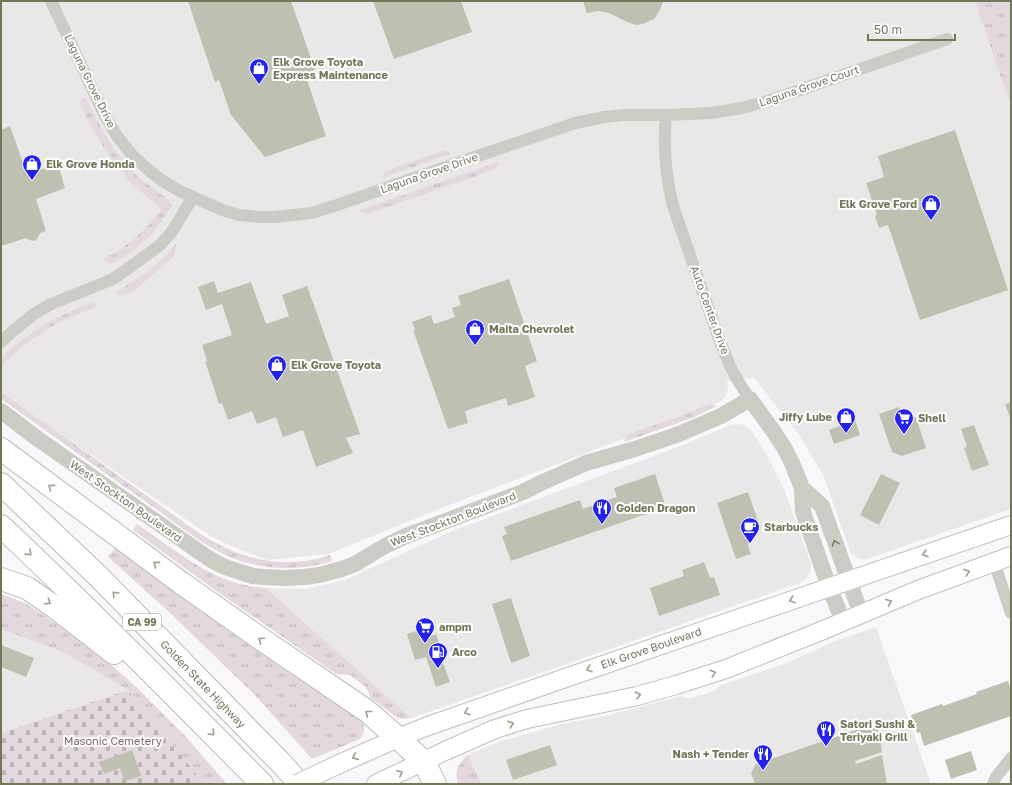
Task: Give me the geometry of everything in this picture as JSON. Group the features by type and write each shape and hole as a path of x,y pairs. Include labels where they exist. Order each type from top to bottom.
{"highway":[{"path":"1,450 261,640 366,711 424,762 435,784"},
{"name":"Golden State Highway","path":"1,484 98,576 300,784"},
{"name":"CA 99","path":"1,526 197,718 262,784"},
{"path":"1,579 27,588 56,608 197,718"}],"main road":[{"name":"Elk Grove Boulevard","path":"297,784 428,726 1011,525"},
{"path":"376,784 495,729 527,719 637,696 726,669 918,590 1011,556"}],"street":[{"name":"Laguna Grove Drive","path":"51,1 104,114 117,136 133,156 166,183 192,197 222,210 239,215 274,217 312,213 575,123 624,115 666,115"},
{"name":"Laguna Grove Court","path":"666,115 711,113 742,108 768,101 948,39"},
{"name":"Auto Center Drive","path":"666,115 665,128 668,186 673,206 718,339 738,381 774,432 792,463 802,488 803,512 829,587 843,621"},
{"path":"1,342 12,331 34,314 49,305 113,279 160,245 171,233 192,197"},
{"name":"West Stockton Boulevard","path":"1,411 44,444 211,560 225,567 253,576 284,578 319,575 342,569 355,564 385,546 406,536 523,492 586,463 635,449 686,431 721,416 750,399"},
{"name":"Auto Center Drive","path":"802,488 822,506 860,614"},
{"path":"994,562 1011,613"},
{"path":"992,784 1011,758"}],"shaded area":[{"path":"1,1 975,1 1011,108 1011,509 867,559 860,559 854,556 850,551 824,477 800,436 754,378 727,381 728,389 726,397 720,402 439,509 328,554 268,560 238,549 212,537 1,394"},
{"path":"730,425 744,425 750,429 767,455 785,491 811,564 811,570 803,582 411,718 266,588 306,589 345,580 452,531 686,444"},
{"path":"876,627 931,784 481,784 468,755 498,742 562,724 601,717 682,696 688,699 715,691 719,686 787,663 833,642"},
{"path":"1,629 65,653 128,690 1,733"}],"green space":[{"path":"975,1 1011,1 1011,108"},
{"path":"85,97 112,146 137,176 169,200 171,206 151,235 110,265 104,260 104,258 128,244 149,225 161,210 125,177 126,175 104,148 79,101"},
{"path":"445,150 450,154 384,177 383,172"},
{"path":"499,162 498,166 493,170 367,214 360,211 360,210"},
{"path":"176,244 175,253 172,258 134,291 119,297 116,292 148,271"},
{"path":"94,302 96,307 67,319 35,337 1,366 1,358 23,339 56,318"},
{"path":"1,394 4,394 199,533 224,547 249,557 276,562 305,561 330,555 332,561 301,567 269,567 235,559 210,547 1,399"},
{"path":"710,404 717,406 692,418 624,442 626,435"},
{"path":"137,524 182,556 217,576 239,584 266,588 411,718 402,719 395,716 371,698 366,687 350,675 336,674 215,590 133,530"},
{"path":"116,547 194,605 361,720 364,725 364,730 360,739 312,759 254,694 169,612 108,557"},
{"path":"1,594 25,603 71,633 106,660 136,687 186,737 227,784 204,784 128,690 65,653 1,629"},
{"name":"Masonic Cemetery","path":"128,690 204,784 1,784 1,733"},
{"path":"468,755 481,784 458,784 456,775 458,768"}],"building":[{"path":"188,1 291,1 315,70 305,74 326,136 265,157 231,115 219,80 215,82"},
{"path":"373,1 461,1 472,32 394,59"},
{"path":"583,1 663,1 660,10 654,19 637,25 609,13 599,11 587,13"},
{"name":"Elk Grove Honda","path":"10,126 27,174 58,164 65,188 36,199 46,231 40,233 34,241 26,238 1,246 1,130"},
{"name":"Elk Grove Ford","path":"955,130 1008,290 920,320 888,225 879,228 875,216 877,215 866,183 884,177 878,156"},
{"name":"Maita Chevrolet","path":"509,279 537,361 525,366 535,397 508,406 506,398 465,411 468,423 448,429 413,330 415,330 412,322 431,315 434,324 455,317 452,308 461,305 458,296"},
{"name":"Elk Grove Toyota","path":"214,281 218,293 251,282 266,324 289,316 282,295 307,286 360,434 346,438 353,453 316,467 303,430 283,437 276,417 257,424 252,411 228,420 222,403 219,404 205,361 207,361 202,345 232,335 222,304 206,310 198,287"},
{"path":"1011,402 1011,420 1005,404"},
{"name":"Shell","path":"899,407 903,421 916,417 926,448 902,456 892,452 879,414"},
{"path":"855,420 860,435 834,444 829,430"},
{"path":"974,425 989,465 972,471 964,448 967,447 961,429"},
{"path":"655,474 666,507 511,561 502,536 507,534 504,527 580,500 583,509 617,497 614,488"},
{"path":"881,474 900,483 879,525 860,515"},
{"path":"748,492 759,524 749,527 752,536 748,546 751,554 736,559 717,503"},
{"path":"704,562 710,578 714,577 720,595 659,616 650,588 684,576 682,570"},
{"path":"511,598 530,656 511,663 492,604"},
{"path":"420,630 422,636 425,636 426,638 436,634 442,651 439,652 450,682 436,687 426,657 415,660 407,634"},
{"path":"1,645 34,658 26,677 1,667"},
{"path":"1008,681 1011,690 1011,716 924,746 920,732 917,733 911,715 942,704 943,706 977,694 976,692"},
{"path":"870,725 878,729 882,752 855,761 856,764 882,755 887,784 755,784 751,773 756,764"},
{"path":"550,745 557,765 513,780 506,760"},
{"path":"132,750 141,776 125,781 120,768 104,774 99,762"},
{"path":"971,751 977,770 951,779 945,760"}],"place":[{"name":"Elk Grove Toyota Express Maintenance","path":"259,85"},
{"name":"Elk Grove Honda","path":"32,181"},
{"name":"Elk Grove Ford","path":"931,221"},
{"name":"Maita Chevrolet","path":"475,346"},
{"name":"Elk Grove Toyota","path":"277,382"},
{"name":"Jiffy Lube","path":"846,434"},
{"name":"Shell","path":"904,435"},
{"name":"Golden Dragon","path":"602,525"},
{"name":"Starbucks","path":"750,544"},
{"name":"ampm","path":"425,644"},
{"name":"Arco","path":"438,669"},
{"name":"Satori Sushi & Teriyaki Grill","path":"826,747"},
{"name":"Nash + Tender","path":"763,771"}]}
